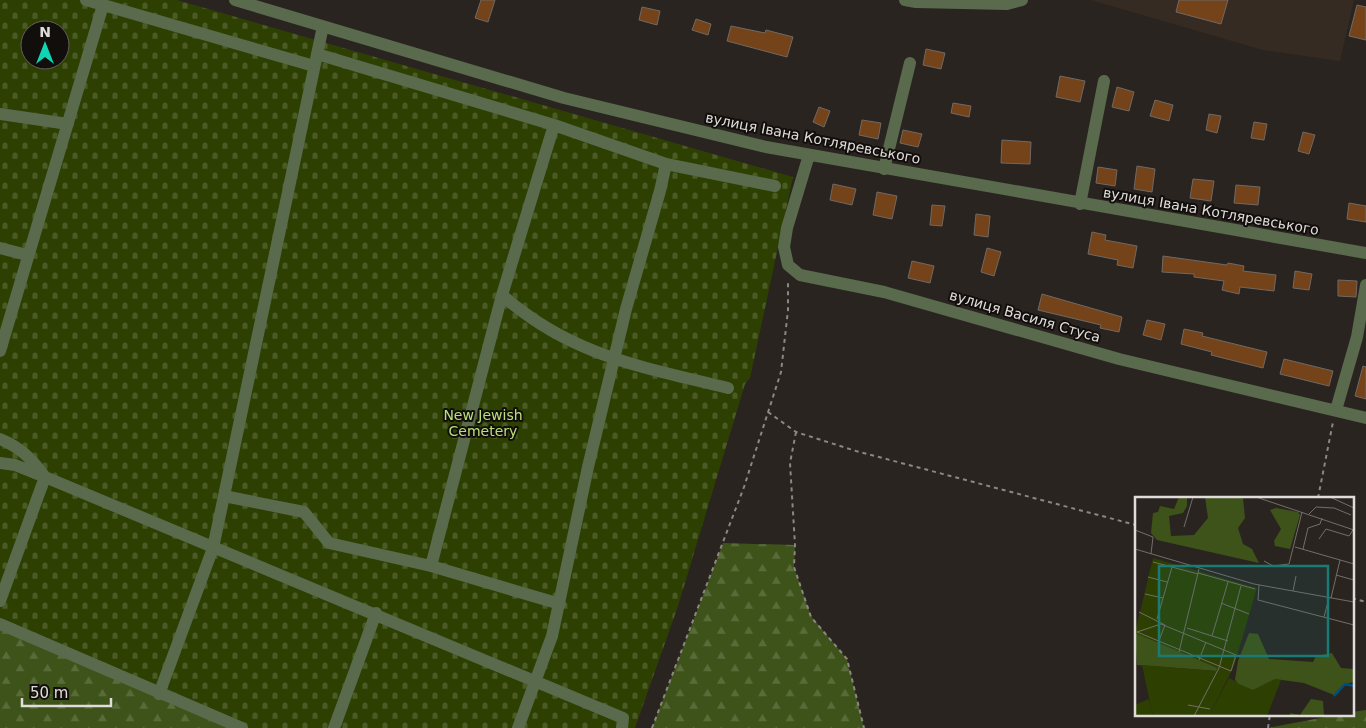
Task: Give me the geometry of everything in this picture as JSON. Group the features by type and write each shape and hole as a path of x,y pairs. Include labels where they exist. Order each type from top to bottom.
{"street":[{"path":"86,0 102,6 316,60 554,125 666,164 776,186"},
{"name":"вулиця Івана Котляревського","path":"235,0 564,98 766,147 1080,204 1366,253"},
{"path":"905,0 916,2 1008,4 1022,0"},
{"path":"0,351 102,6"},
{"path":"159,694 213,548 323,26"},
{"path":"884,169 910,63"},
{"path":"1080,204 1104,81"},
{"path":"0,114 68,124"},
{"path":"431,566 502,295 554,125"},
{"path":"788,265 784,247 787,228 809,155"},
{"path":"518,728 552,636 588,467 626,309 666,164"},
{"path":"0,248 27,255"},
{"name":"вулиця Василя Стуса","path":"788,265 800,275 884,292 1119,359 1366,418"},
{"path":"1336,410 1356,337 1366,285"},
{"path":"502,295 517,308 575,345 614,360 728,388"},
{"path":"0,438 17,446 34,462 45,477"},
{"path":"0,463 15,465 45,477 535,680 623,718 622,728"},
{"path":"0,601 45,477"},
{"path":"224,496 304,512 329,543 431,566 560,604"},
{"path":"334,728 376,613"},
{"path":"0,624 159,694 242,728"}],"path":[{"path":"652,728 744,487 781,372 788,310 788,265"},
{"path":"1318,497 1336,410"},
{"path":"768,412 796,432 856,451 1135,525"},
{"path":"796,432 790,463 796,545 794,567 812,616 847,659 864,728"}],"shaded area":[{"path":"1091,0 1354,0 1340,61 1263,50"}],"green space":[{"name":"New Jewish Cemetery","path":"0,0 177,0 793,177 750,378 745,384 678,606 635,728 242,728 0,624"},
{"path":"723,543 795,545 794,567 811,616 847,659 864,728 652,728"},
{"path":"0,624 242,728 0,728"},
{"path":"1366,710 1366,728 1268,728 1331,716 1354,716 1354,712"}],"building":[{"path":"481,0 495,0 488,22 475,18"},
{"path":"1179,0 1228,0 1221,24 1176,12"},
{"path":"1357,5 1366,7 1366,40 1349,36"},
{"path":"642,7 660,11 657,25 639,20"},
{"path":"696,19 711,24 708,35 692,30"},
{"path":"731,26 765,33 766,30 793,37 787,57 727,41"},
{"path":"926,49 945,53 941,69 923,65"},
{"path":"1060,76 1085,81 1080,102 1056,97"},
{"path":"1117,87 1134,92 1129,111 1112,107"},
{"path":"1155,100 1173,105 1169,121 1150,116"},
{"path":"953,103 971,106 969,117 951,113"},
{"path":"819,107 830,111 824,127 813,122"},
{"path":"1209,114 1221,116 1217,133 1206,130"},
{"path":"862,120 881,123 878,139 859,135"},
{"path":"1254,122 1267,124 1264,140 1251,138"},
{"path":"903,130 922,134 918,147 900,143"},
{"path":"1303,132 1315,135 1309,154 1298,151"},
{"path":"1002,140 1031,142 1030,164 1001,163"},
{"path":"1137,166 1155,169 1152,192 1134,189"},
{"path":"1098,167 1117,170 1115,186 1096,183"},
{"path":"1193,179 1214,181 1211,201 1190,198"},
{"path":"833,184 856,189 852,205 830,200"},
{"path":"1236,185 1260,187 1258,205 1234,203"},
{"path":"877,192 897,196 892,219 873,215"},
{"path":"1349,203 1366,206 1366,222 1347,219"},
{"path":"932,205 945,206 942,226 930,225"},
{"path":"976,214 990,216 988,237 974,235"},
{"path":"1092,232 1106,235 1105,240 1137,246 1133,268 1117,265 1118,260 1088,254"},
{"path":"987,248 1001,252 994,276 981,272"},
{"path":"1163,256 1227,265 1228,263 1244,266 1243,271 1276,275 1274,291 1240,287 1239,294 1222,290 1224,281 1194,277 1194,274 1162,272"},
{"path":"912,261 934,266 930,283 908,278"},
{"path":"1295,271 1312,274 1309,290 1293,288"},
{"path":"1338,280 1357,281 1356,297 1338,296"},
{"path":"1042,294 1122,317 1119,332 1100,328 1101,325 1038,310"},
{"path":"1147,320 1165,324 1161,340 1143,335"},
{"path":"1184,329 1203,333 1202,336 1267,352 1263,368 1211,355 1212,352 1181,344"},
{"path":"1284,359 1333,371 1329,386 1280,374"},
{"path":"1363,366 1366,367 1366,399 1355,396"}]}
